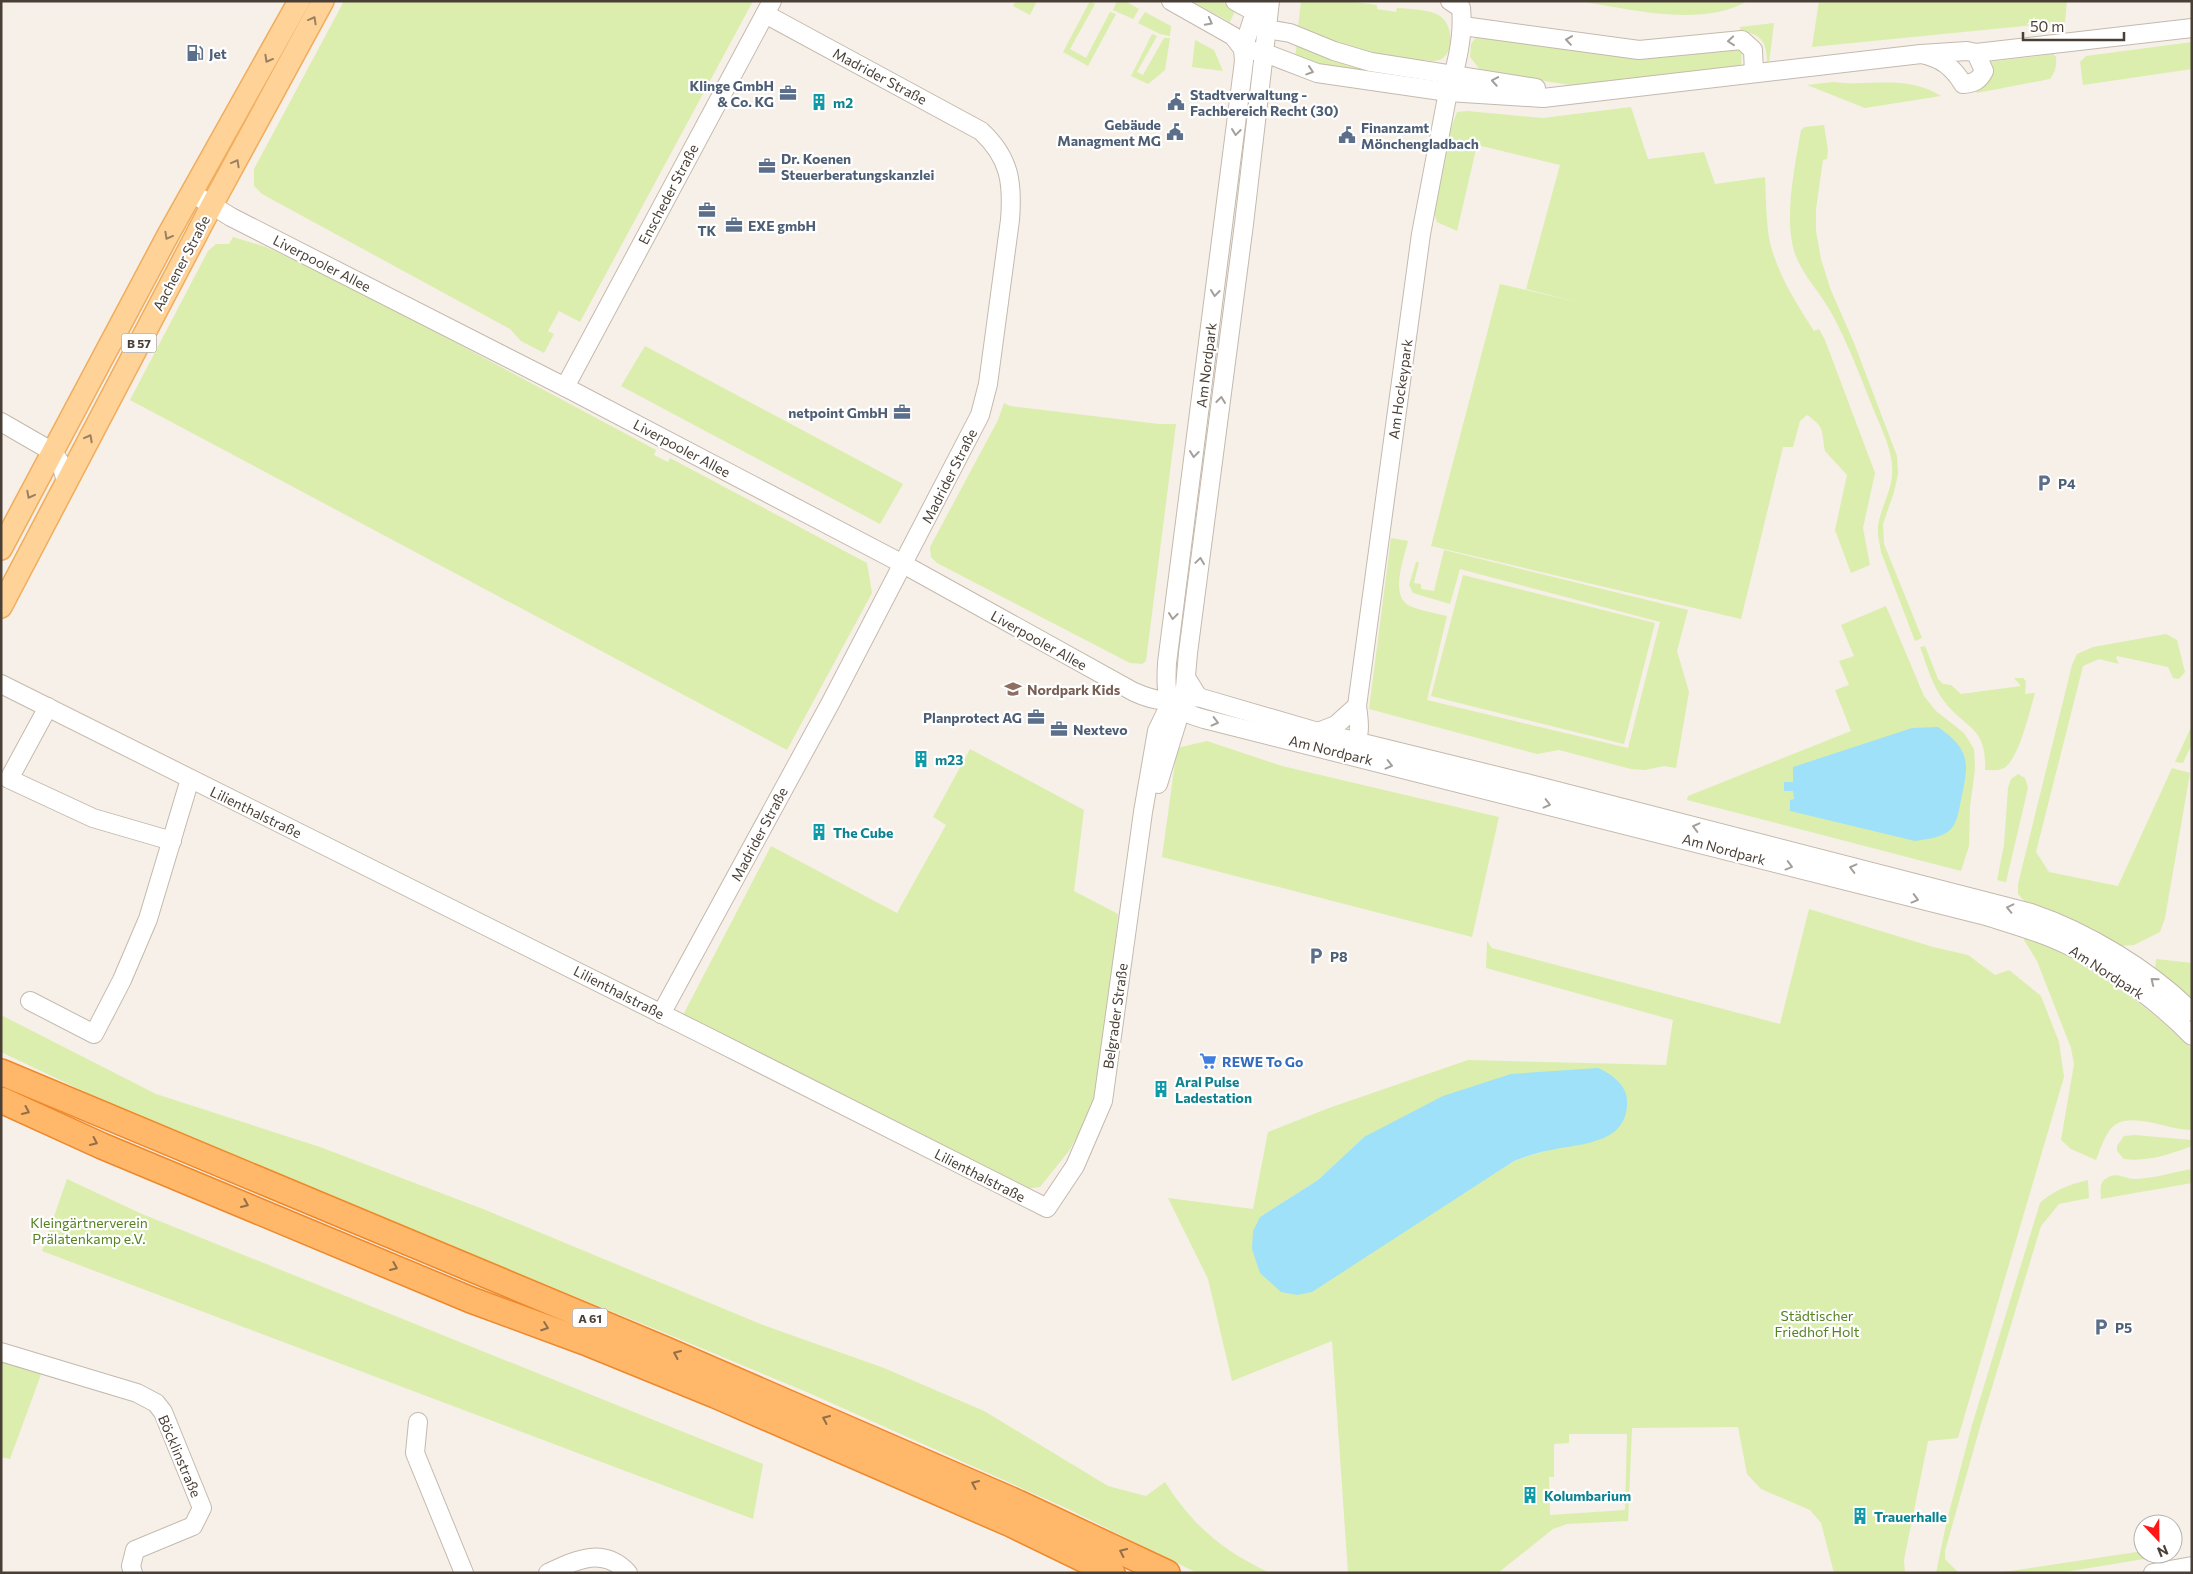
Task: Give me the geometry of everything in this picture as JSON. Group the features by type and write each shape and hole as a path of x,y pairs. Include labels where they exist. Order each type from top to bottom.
{"highway":[{"name":"A 61","path":"1,1072 666,1350 1018,1503 1167,1573"},
{"name":"A 61","path":"1,1100 102,1146 471,1300 585,1342 723,1399 1011,1524 1112,1573"}],"main road":[{"name":"Aachener Straße","path":"1,548 192,193 299,1"},
{"name":"Aachener Straße","path":"1,607 212,205 323,1"}],"street":[{"path":"1171,1 1233,36 1243,49 1265,53 1317,73 1448,92 1543,98 1921,54 1967,51 1976,53 2192,28"},
{"path":"1235,1 1258,7 1267,29 1290,33 1334,51 1371,62 1578,95"},
{"name":"Am Nordpark","path":"1184,703 1188,653 1265,53 1270,1"},
{"path":"1450,1 1461,8 1463,26 1639,50 1742,40 1753,50 1754,73"},
{"name":"Am Nordpark","path":"1258,7 1243,49 1244,71 1167,663 1166,685 1184,703 1342,753 1986,916 2031,930 2079,951 2126,981 2180,1023 2192,1036"},
{"name":"Enscheder Straße","path":"565,386 768,8"},
{"name":"Madrider Straße","path":"661,1014 835,694 983,408 988,384 1010,220 1012,194 1008,174 995,145 977,128 768,8"},
{"name":"Am Hockeypark","path":"1357,742 1360,725 1357,706 1421,234 1448,92 1454,74 1463,26"},
{"path":"1921,54 1933,56 1944,62 1955,71 1963,84 1972,84 1980,78 1984,71 1976,53"},
{"name":"Liverpooler Allee","path":"192,193 903,564 1144,697 1184,703"},
{"path":"1,422 53,452 61,464 66,481"},
{"name":"Lilienthalstraße","path":"1,684 81,722 190,779 1047,1208"},
{"path":"1144,697 1155,709 1157,731"},
{"name":"Am Nordpark","path":"1184,703 1318,732 2031,913 2051,920 2084,936 2138,968 2192,1012"},
{"name":"Belgrader Straße","path":"1047,1208 1074,1166 1091,1134 1103,1101 1143,812 1157,731 1184,703"},
{"name":"Belgrader Straße","path":"1143,812 1152,802 1184,703"},
{"path":"1318,732 1336,725 1357,706"},
{"path":"48,707 9,779 93,818 172,841"},
{"path":"1342,753 1357,742"},
{"path":"30,1001 94,1034 122,980 146,925 190,779"},
{"name":"Böcklinstraße","path":"1,1352 137,1393 156,1402 163,1412 202,1508 193,1526 135,1550 131,1566 133,1573"},
{"path":"418,1422 414,1453 464,1573"},
{"path":"548,1573 580,1558 608,1558 621,1565 628,1573"},
{"path":"2153,1573 2192,1566"}],"green space":[{"path":"344,1 753,1 580,322 559,311 548,331 554,334 544,353 521,341 510,329 262,194 254,186 254,169"},
{"path":"1016,1 1037,1 1030,15 1013,6"},
{"path":"1090,1 1095,4 1070,49 1086,58 1110,12 1116,14 1088,66 1063,52"},
{"path":"1117,1 1125,1 1139,9 1133,19 1113,10"},
{"path":"1191,1 1220,1 1236,9 1230,22"},
{"path":"1301,1 1347,1 1377,5 1377,9 1396,12 1397,8 1431,12 1440,16 1447,25 1450,37 1449,49 1447,54 1441,59 1434,61 1424,60 1423,62 1351,51 1298,27"},
{"path":"1579,1 1748,1 1729,9 1709,14 1687,15 1642,12"},
{"path":"1819,1 2067,1 2065,22 1812,47"},
{"path":"1145,12 1171,26 1170,36 1160,34 1138,23"},
{"path":"1774,23 1769,64 1767,65 1765,45 1754,34 1740,31 1740,27"},
{"path":"1152,34 1157,36 1137,72 1143,75 1164,38 1170,38 1165,70 1148,84 1131,76"},
{"path":"1476,37 1740,48 1742,51 1741,67 1570,85 1481,71 1470,57 1471,44"},
{"path":"1195,40 1214,50 1223,71 1192,67"},
{"path":"1297,42 1421,75 1420,81 1315,64 1295,57"},
{"path":"2192,42 2192,69 2083,85 2080,62 2086,56"},
{"path":"2053,54 2056,57 2056,66 2050,79 1977,93 1974,89 1989,62"},
{"path":"1833,82 1901,83 1928,89 1941,96 1865,108 1807,85"},
{"path":"1631,107 1648,159 1704,152 1715,184 1765,177 1769,238 1776,263 1787,287 1814,331 1819,329 1825,340 1875,473 1863,528 1870,565 1851,573 1835,530 1847,475 1825,451 1822,430 1817,423 1807,415 1800,421 1793,447 1783,447 1741,619 1431,546 1500,284 1582,303 1526,289 1560,165 1477,145 1457,231 1437,222 1435,199 1437,184 1444,151 1457,112 1467,111 1543,118"},
{"path":"1824,125 1828,150 1827,159 1823,160 1816,209 1816,231 1821,259 1830,288 1854,343 1897,456 1898,474 1883,524 1884,544 1922,638 1915,641 1881,552 1878,536 1880,516 1891,483 1892,464 1888,447 1844,337 1828,308 1801,268 1791,237 1791,190 1801,130 1805,127"},
{"path":"233,237 266,247 346,284 656,450 654,455 668,462 670,458 867,563 872,593 787,750 130,400 208,251 216,244 229,244"},
{"path":"645,346 903,484 880,524 621,386"},
{"path":"1004,403 1010,406 1159,424 1176,424 1146,661 1142,664 1130,663 937,563 931,557 930,547 998,420"},
{"path":"1391,538 1408,541 1401,567 1399,587 1405,602 1412,607 1447,616 1427,700 1628,748 1660,622 1460,569 1450,604 1413,593 1409,585 1416,562 1419,562 1414,583 1421,584 1421,589 1434,591 1444,550 1688,610 1677,651 1689,692 1676,768 1664,766 1645,770 1631,769 1559,750 1537,754 1369,709"},
{"path":"1463,575 1655,623 1624,744 1431,696"},
{"path":"1886,606 1924,696 1936,711 1964,733 1974,749 1975,769 1970,807 1969,846 1961,871 1687,800 1688,796 1851,731 1835,690 1849,685 1839,661 1854,656 1841,625"},
{"path":"2166,634 2177,640 2185,672 2179,679 2173,678 2168,667 2117,656 2119,664 2099,659 2083,666 2036,852 2049,872 2118,886 2172,768 2190,773 2165,918 2160,932 2134,945 2120,946 2028,905 2018,894 2018,884 2072,665 2077,654 2093,647"},
{"path":"1925,646 1938,679 1943,684 1951,685 1961,694 2021,686 2014,678 2023,678 2026,681 2025,694 2035,693 2019,745 2004,768 1985,770 1985,756 1978,736 1940,695 1920,647"},
{"path":"2192,725 2192,744 2183,763 2175,762"},
{"path":"1207,741 1282,766 1499,817 1472,937 1162,857 1177,748"},
{"path":"970,749 1084,810 1074,891 1118,914 1105,1057 1094,1107 1069,1151 1040,1187 1025,1189 682,1017 771,846 897,913 946,825 933,817"},
{"path":"2018,774 2025,778 2028,788 2006,882 1997,880 2004,845 2008,788 2011,779"},
{"name":"Städtischer Friedhof Holt","path":"1809,909 1933,947 1968,955 1995,975 2009,970 2041,996 2059,1042 2064,1077 1958,1438 1928,1441 1904,1560 1905,1573 1834,1573 1821,1523 1810,1510 1761,1489 1747,1474 1738,1427 1632,1428 1628,1521 1567,1524 1553,1529 1498,1573 1348,1573 1332,1341 1232,1381 1208,1279 1168,1198 1253,1209 1268,1132 1329,1108 1468,1060 1666,1065 1673,1020 1486,968 1487,941 1492,948 1780,1024","holes":["1364,1137 1548,1150 1514,1161 1481,1182 1260,1217 1318,1180","1569,1434 1627,1434 1625,1510 1550,1515 1549,1477 1554,1477 1554,1444 1569,1443"]},
{"path":"2024,933 2113,984 2152,1013 2192,1049 2192,1130 2136,1120 2125,1121 2116,1124 2109,1131 2096,1160 2071,1149 2061,1140 2074,1064 2071,1048 2037,961 2024,940"},
{"path":"2156,959 2192,963 2192,999 2155,968"},
{"path":"1,1015 156,1094 320,1147 483,1209 763,1325 884,1368 984,1411 1108,1486 1146,1496 1165,1482 1187,1512 1210,1536 1238,1556 1270,1573 1197,1573 1066,1508 809,1393 395,1224 125,1111 1,1052"},
{"path":"2135,1135 2192,1140 2192,1146 2150,1158 2124,1159 2117,1151 2117,1146 2124,1136"},
{"path":"2192,1169 2192,1183 2101,1199 2101,1184 2108,1177 2116,1175 2130,1179 2141,1179"},
{"name":"Kleingärtnerverein Prälatenkamp e.V.","path":"67,1179 142,1214 763,1464 753,1519 42,1251"},
{"path":"2088,1180 2089,1198 2059,1204 2041,1226 1980,1427 1945,1551 1945,1559 1959,1573 1936,1573 1947,1520 1972,1425 2040,1203 2062,1188"},
{"path":"1,1356 43,1369 10,1459 1,1457"},
{"path":"2133,1553 2133,1561 2059,1573 1997,1573"}],"water":[{"path":"1938,727 1949,735 1962,750 1966,767 1957,819 1947,832 1934,838 1915,841 1790,811 1790,800 1794,799 1793,791 1784,791 1784,782 1793,782 1793,767 1912,728"},
{"path":"1598,1068 1617,1080 1626,1095 1626,1114 1620,1125 1612,1133 1589,1143 1541,1152 1514,1161 1312,1292 1297,1295 1281,1292 1260,1273 1252,1249 1253,1231 1260,1217 1318,1180 1364,1137 1443,1096 1511,1074"}],"place":[{"name":"Jet","path":"195,53"},
{"name":"Klinge GmbH & Co. KG","path":"788,93"},
{"name":"m2","path":"819,102"},
{"name":"Stadtverwaltung - Fachbereich Recht (30)","path":"1176,102"},
{"name":"Gebäude Managment MG","path":"1175,132"},
{"name":"Finanzamt Mönchengladbach","path":"1347,135"},
{"name":"Dr. Koenen Steuerberatungskanzlei","path":"767,166"},
{"name":"TK","path":"707,210"},
{"name":"EXE gmbH","path":"734,225"},
{"name":"netpoint GmbH","path":"902,412"},
{"name":"P4","path":"2044,483"},
{"name":"Nordpark Kids","path":"1013,689"},
{"name":"Planprotect AG","path":"1036,717"},
{"name":"Nextevo","path":"1059,729"},
{"name":"m23","path":"921,759"},
{"name":"The Cube","path":"819,832"},
{"name":"P8","path":"1316,956"},
{"name":"REWE To Go","path":"1208,1061"},
{"name":"Aral Pulse Ladestation","path":"1161,1089"},
{"name":"P5","path":"2101,1327"},
{"name":"Kolumbarium","path":"1530,1495"},
{"name":"Trauerhalle","path":"1860,1516"}]}
